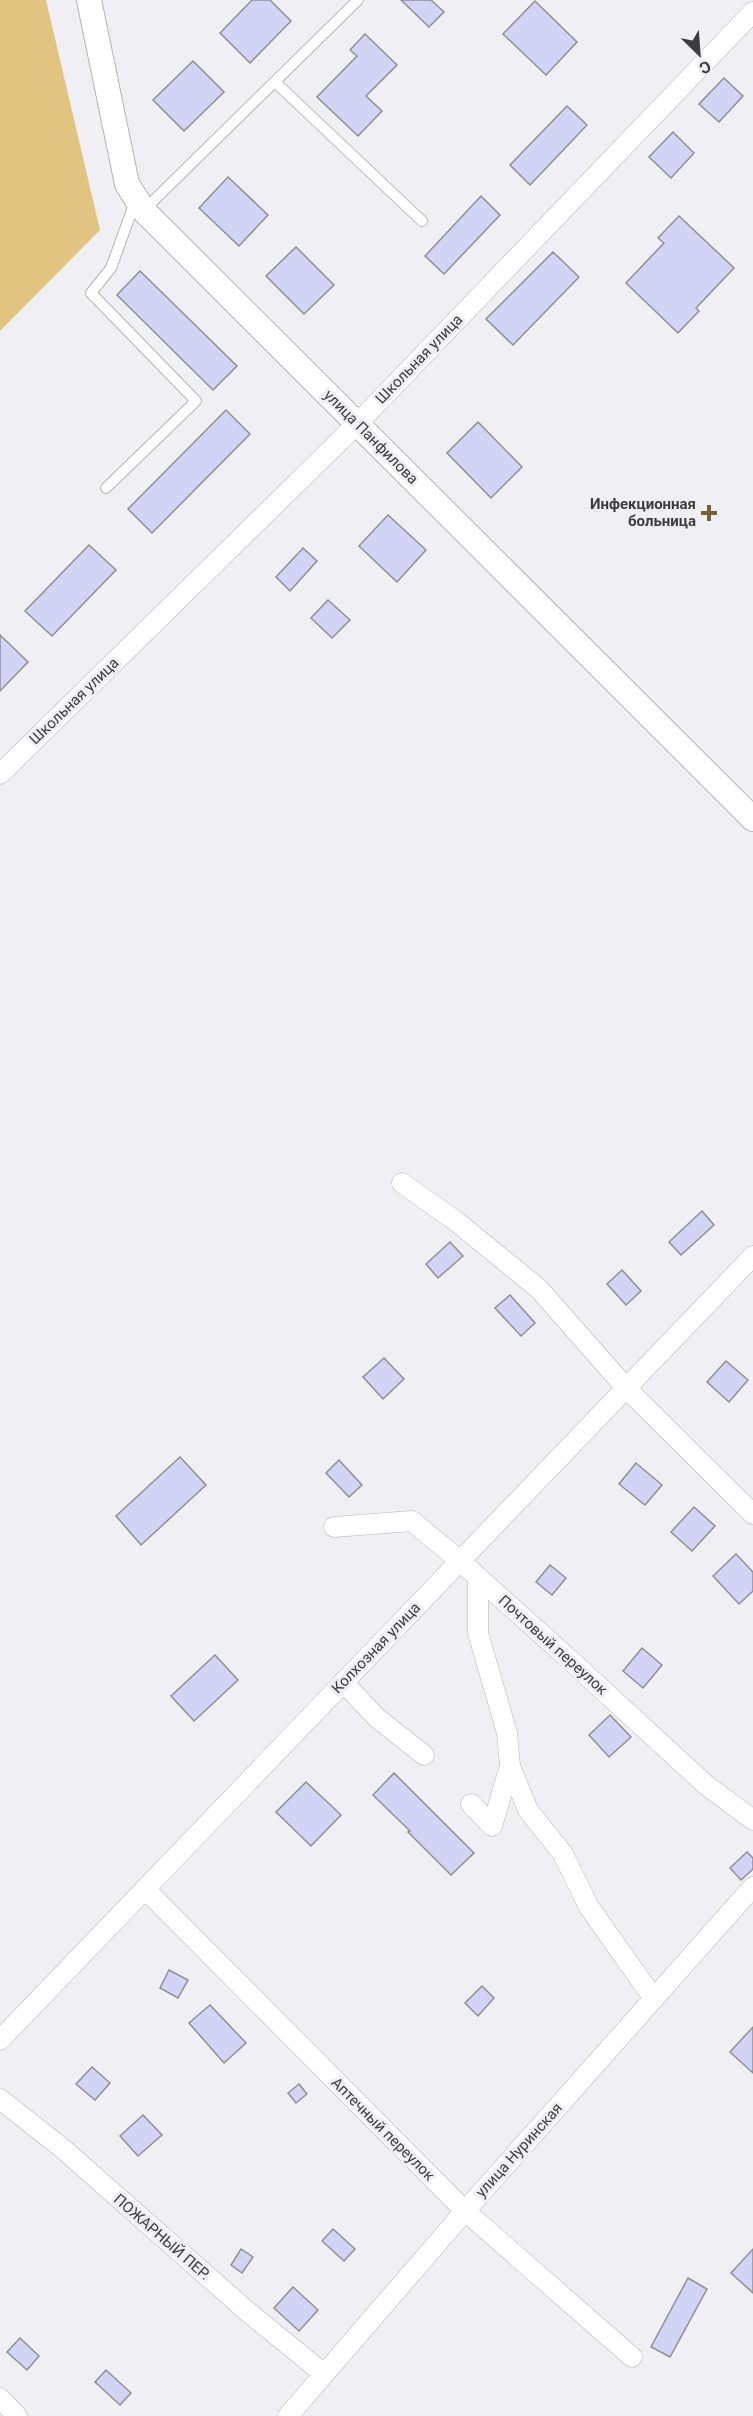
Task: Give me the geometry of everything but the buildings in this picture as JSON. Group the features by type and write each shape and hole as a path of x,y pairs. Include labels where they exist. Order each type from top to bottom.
{"street":[{"name":"улица Панфилова","path":"89,0 127,184 140,205 753,819"},
{"name":"Школьная улица","path":"0,774 357,423 753,12"},
{"path":"402,1183 457,1222 539,1289 626,1389 753,1514"},
{"name":"Колхозная улица","path":"0,2040 753,1256"},
{"name":"Почтовый переулок","path":"334,1527 411,1521 460,1561 706,1785 753,1820"},
{"path":"478,1578 478,1633 507,1733 510,1766 528,1810 563,1854 589,1907 654,1999"},
{"path":"344,1682 377,1718 424,1755"},
{"path":"471,1804 492,1826 510,1766"},
{"name":"улица Нуринская","path":"288,2416 465,2211 753,1887"},
{"name":"Аптечный переулок","path":"145,1889 465,2211 632,2356"},
{"name":"ПОЖАРНЫЙ ПЕР.","path":"0,2099 62,2148 248,2312 324,2374"},
{"path":"0,2398 17,2416"}],"lane":[{"path":"105,488 196,401 91,293 111,268 140,205 274,82 358,0"},
{"path":"274,82 422,221"}],"shaded area":[{"path":"0,0 46,0 100,230 0,331"}],"place":[{"name":"Инфекционная больница","path":"709,513"}]}
